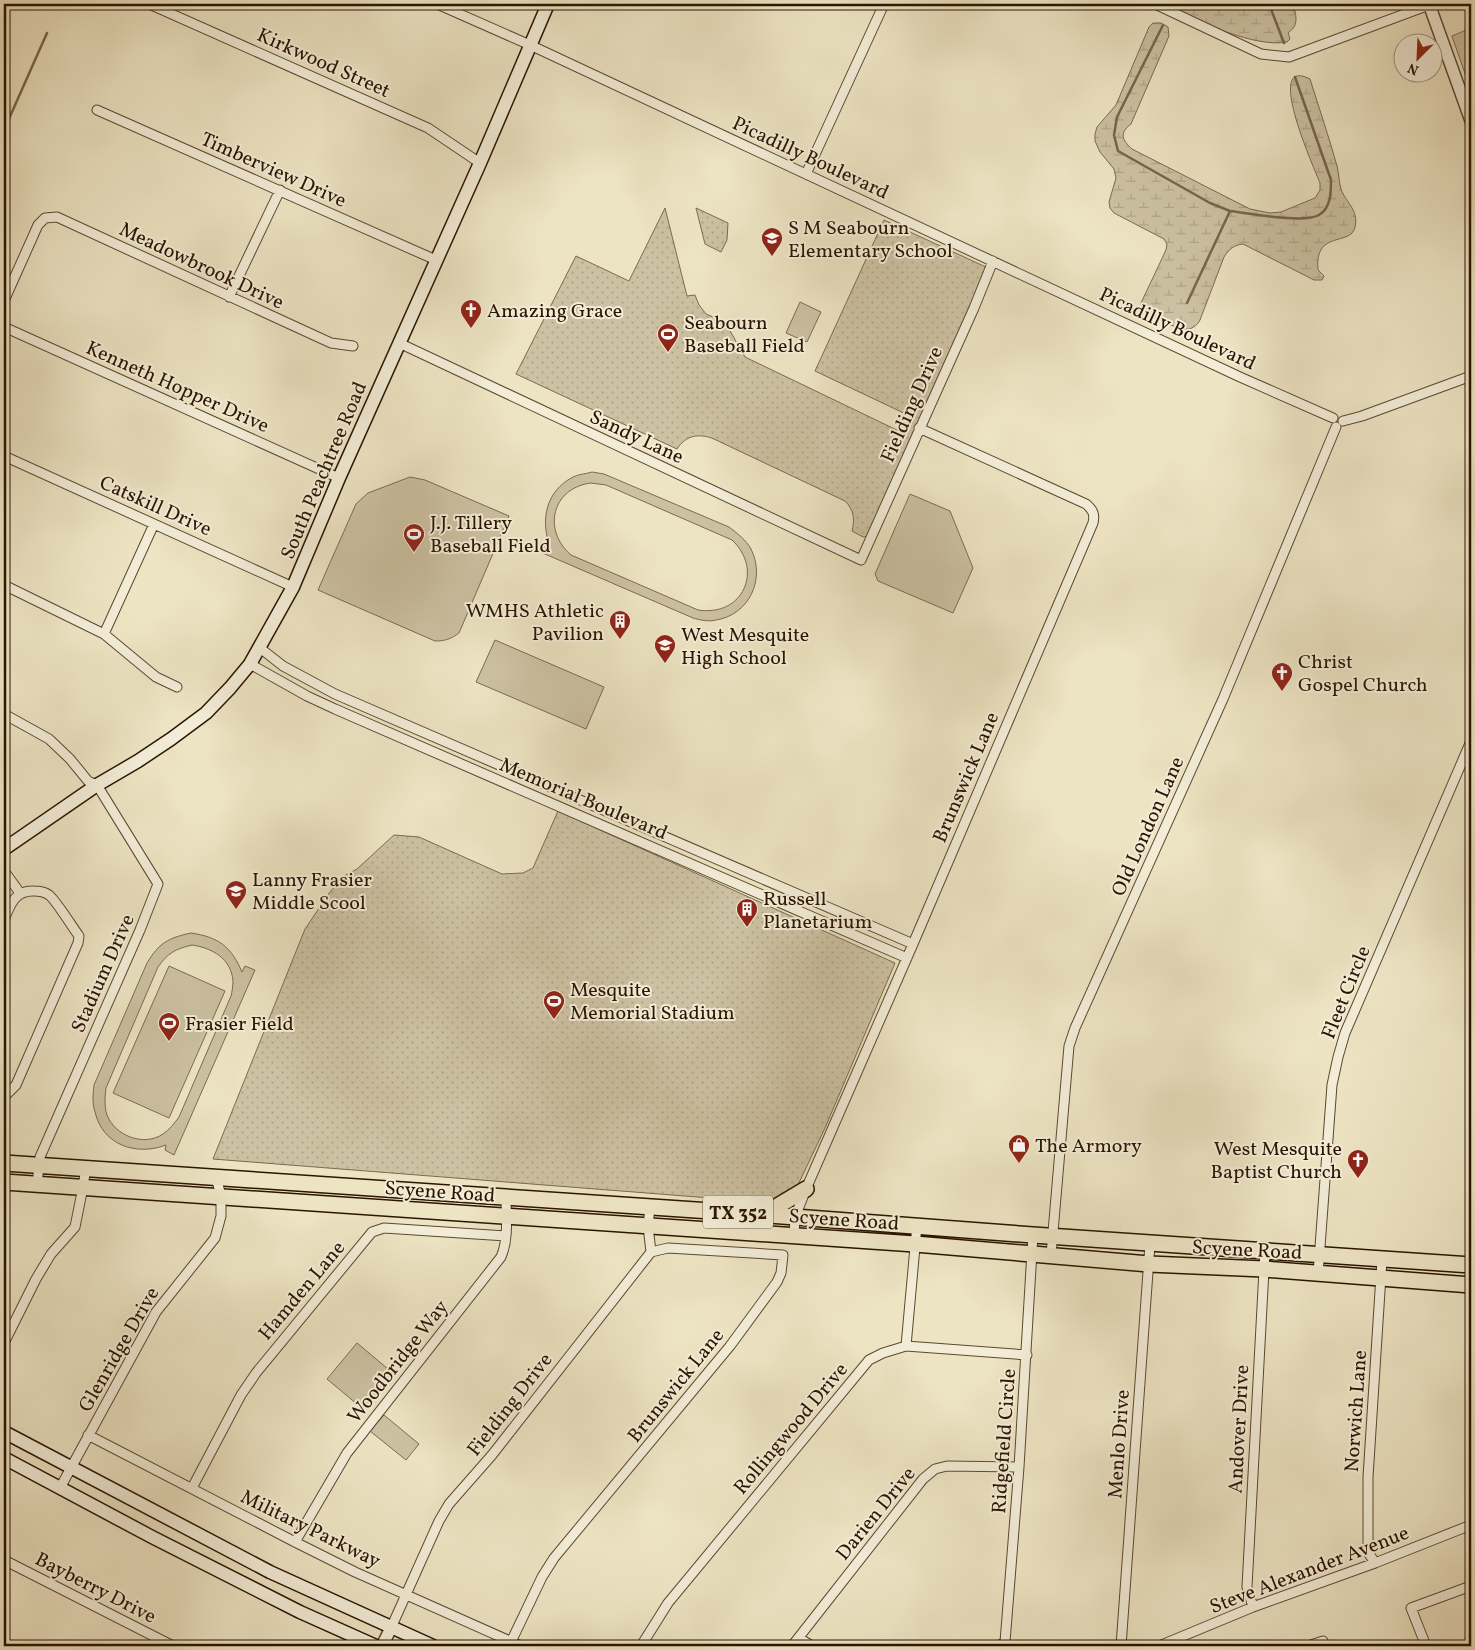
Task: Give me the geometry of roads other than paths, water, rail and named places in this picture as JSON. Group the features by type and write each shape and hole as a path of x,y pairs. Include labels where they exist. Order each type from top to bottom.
{"main road":[{"name":"South Peachtree Road","path":"4,849 97,785 145,756 206,713 250,664 293,588 338,478 480,162 548,4"},
{"name":"Scyene Road","path":"4,1163 1471,1265"},
{"name":"Scyene Road","path":"4,1182 915,1244 1149,1264 1471,1285"},
{"path":"756,1214 776,1207 806,1189"},
{"path":"4,1432 270,1572 433,1646"},
{"path":"4,1458 152,1538 300,1612 376,1646"}],"street":[{"name":"Kirkwood Street","path":"148,4 428,128 480,162"},
{"name":"Picadilly Boulevard","path":"437,4 530,45 1337,422"},
{"path":"806,174 884,4"},
{"path":"1155,4 1261,54 1289,57 1429,4 1471,121"},
{"name":"Timberview Drive","path":"97,110 436,260"},
{"path":"229,297 280,190"},
{"name":"Meadowbrook Drive","path":"4,301 38,225 46,218 57,218 332,343 353,346"},
{"name":"Fielding Drive","path":"861,560 974,308 993,261"},
{"name":"Kenneth Hopper Drive","path":"4,327 338,478"},
{"name":"Sandy Lane","path":"399,343 861,560"},
{"path":"1337,422 1362,416 1471,376"},
{"name":"Old London Lane","path":"1051,1255 1069,1046 1075,1028 1223,699 1337,422"},
{"name":"Brunswick Lane","path":"794,1236 795,1217 806,1189 914,944 1094,517 1092,508 1086,504 919,428"},
{"name":"Catskill Drive","path":"4,456 293,588"},
{"path":"104,634 154,524"},
{"path":"4,584 104,634 156,678 177,687"},
{"name":"Memorial Boulevard","path":"260,648 283,666 335,694 914,944"},
{"name":"Memorial Boulevard","path":"250,664 307,696 335,709 907,958"},
{"path":"4,714 49,739 70,759 88,781 97,785"},
{"name":"Fleet Circle","path":"1318,1274 1332,1085 1338,1056 1346,1033 1471,741"},
{"name":"Stadium Drive","path":"38,1184 40,1157 136,939 158,884 97,785"},
{"path":"4,871 20,893"},
{"path":"4,920 12,900 20,893 28,890 38,891 50,895 79,936 78,943 16,1084 6,1094"},
{"path":"4,1343 36,1279 51,1254 75,1227 86,1168"},
{"name":"Glenridge Drive","path":"60,1488 156,1312 215,1238 221,1216 221,1196 216,1177"},
{"name":"Woodbridge Way","path":"295,1542 347,1453 501,1257 506,1236 506,1197"},
{"path":"650,1207 648,1226 651,1252"},
{"path":"917,1225 906,1346 1026,1355"},
{"name":"Hamden Lane","path":"192,1488 241,1396 256,1373 372,1232 384,1228 506,1236"},
{"name":"Ridgefield Circle","path":"998,1646 1005,1642 1019,1467 1033,1235"},
{"name":"Menlo Drive","path":"1121,1646 1120,1639 1150,1244"},
{"name":"Brunswick Lane","path":"511,1642 542,1577 554,1558 730,1346 777,1282 781,1273 783,1255 668,1248 651,1252"},
{"name":"Andover Drive","path":"1253,1607 1247,1587 1265,1251"},
{"name":"Fielding Drive","path":"391,1628 439,1521 449,1504 492,1455 651,1252"},
{"name":"Norwich Lane","path":"1374,1563 1368,1552 1368,1477 1382,1260"},
{"name":"Rollingwood Drive","path":"641,1646 668,1603 869,1360 883,1353 906,1346"},
{"name":"Military Parkway","path":"88,1435 295,1542 406,1595 521,1646"},
{"name":"Darien Drive","path":"792,1646 923,1479 935,1469 947,1466 1019,1467"},
{"name":"Steve Alexander Avenue","path":"1159,1646 1253,1607 1471,1525"},
{"name":"Bayberry Drive","path":"4,1560 173,1646"},
{"path":"1426,1646 1411,1608 1471,1586"},
{"path":"382,1646 391,1628"},
{"path":"799,1638 812,1646"},
{"path":"1308,1646 1324,1643"}],"waterway":[{"path":"1269,4 1284,43"},
{"path":"1163,25 1117,117 1114,135 1118,151 1210,203 1230,211 1187,303"},
{"path":"4,130 47,33"},
{"path":"1230,211 1301,218 1319,215 1328,204 1331,180 1295,77"}],"place":[{"name":"S M Seabourn Elementary School","path":"772,257"},
{"name":"Amazing Grace","path":"471,329"},
{"name":"Seabourn Baseball Field","path":"668,353"},
{"name":"J.J. Tillery Baseball Field","path":"414,553"},
{"name":"WMHS Athletic Pavilion","path":"620,640"},
{"name":"West Mesquite High School","path":"665,664"},
{"name":"Christ Gospel Church","path":"1282,692"},
{"name":"Lanny Frasier Middle Scool","path":"236,910"},
{"name":"Russell Planetarium","path":"747,928"},
{"name":"Mesquite Memorial Stadium","path":"554,1020"},
{"name":"Frasier Field","path":"169,1042"},
{"name":"The Armory","path":"1019,1164"},
{"name":"West Mesquite Baptist Church","path":"1358,1179"}]}
